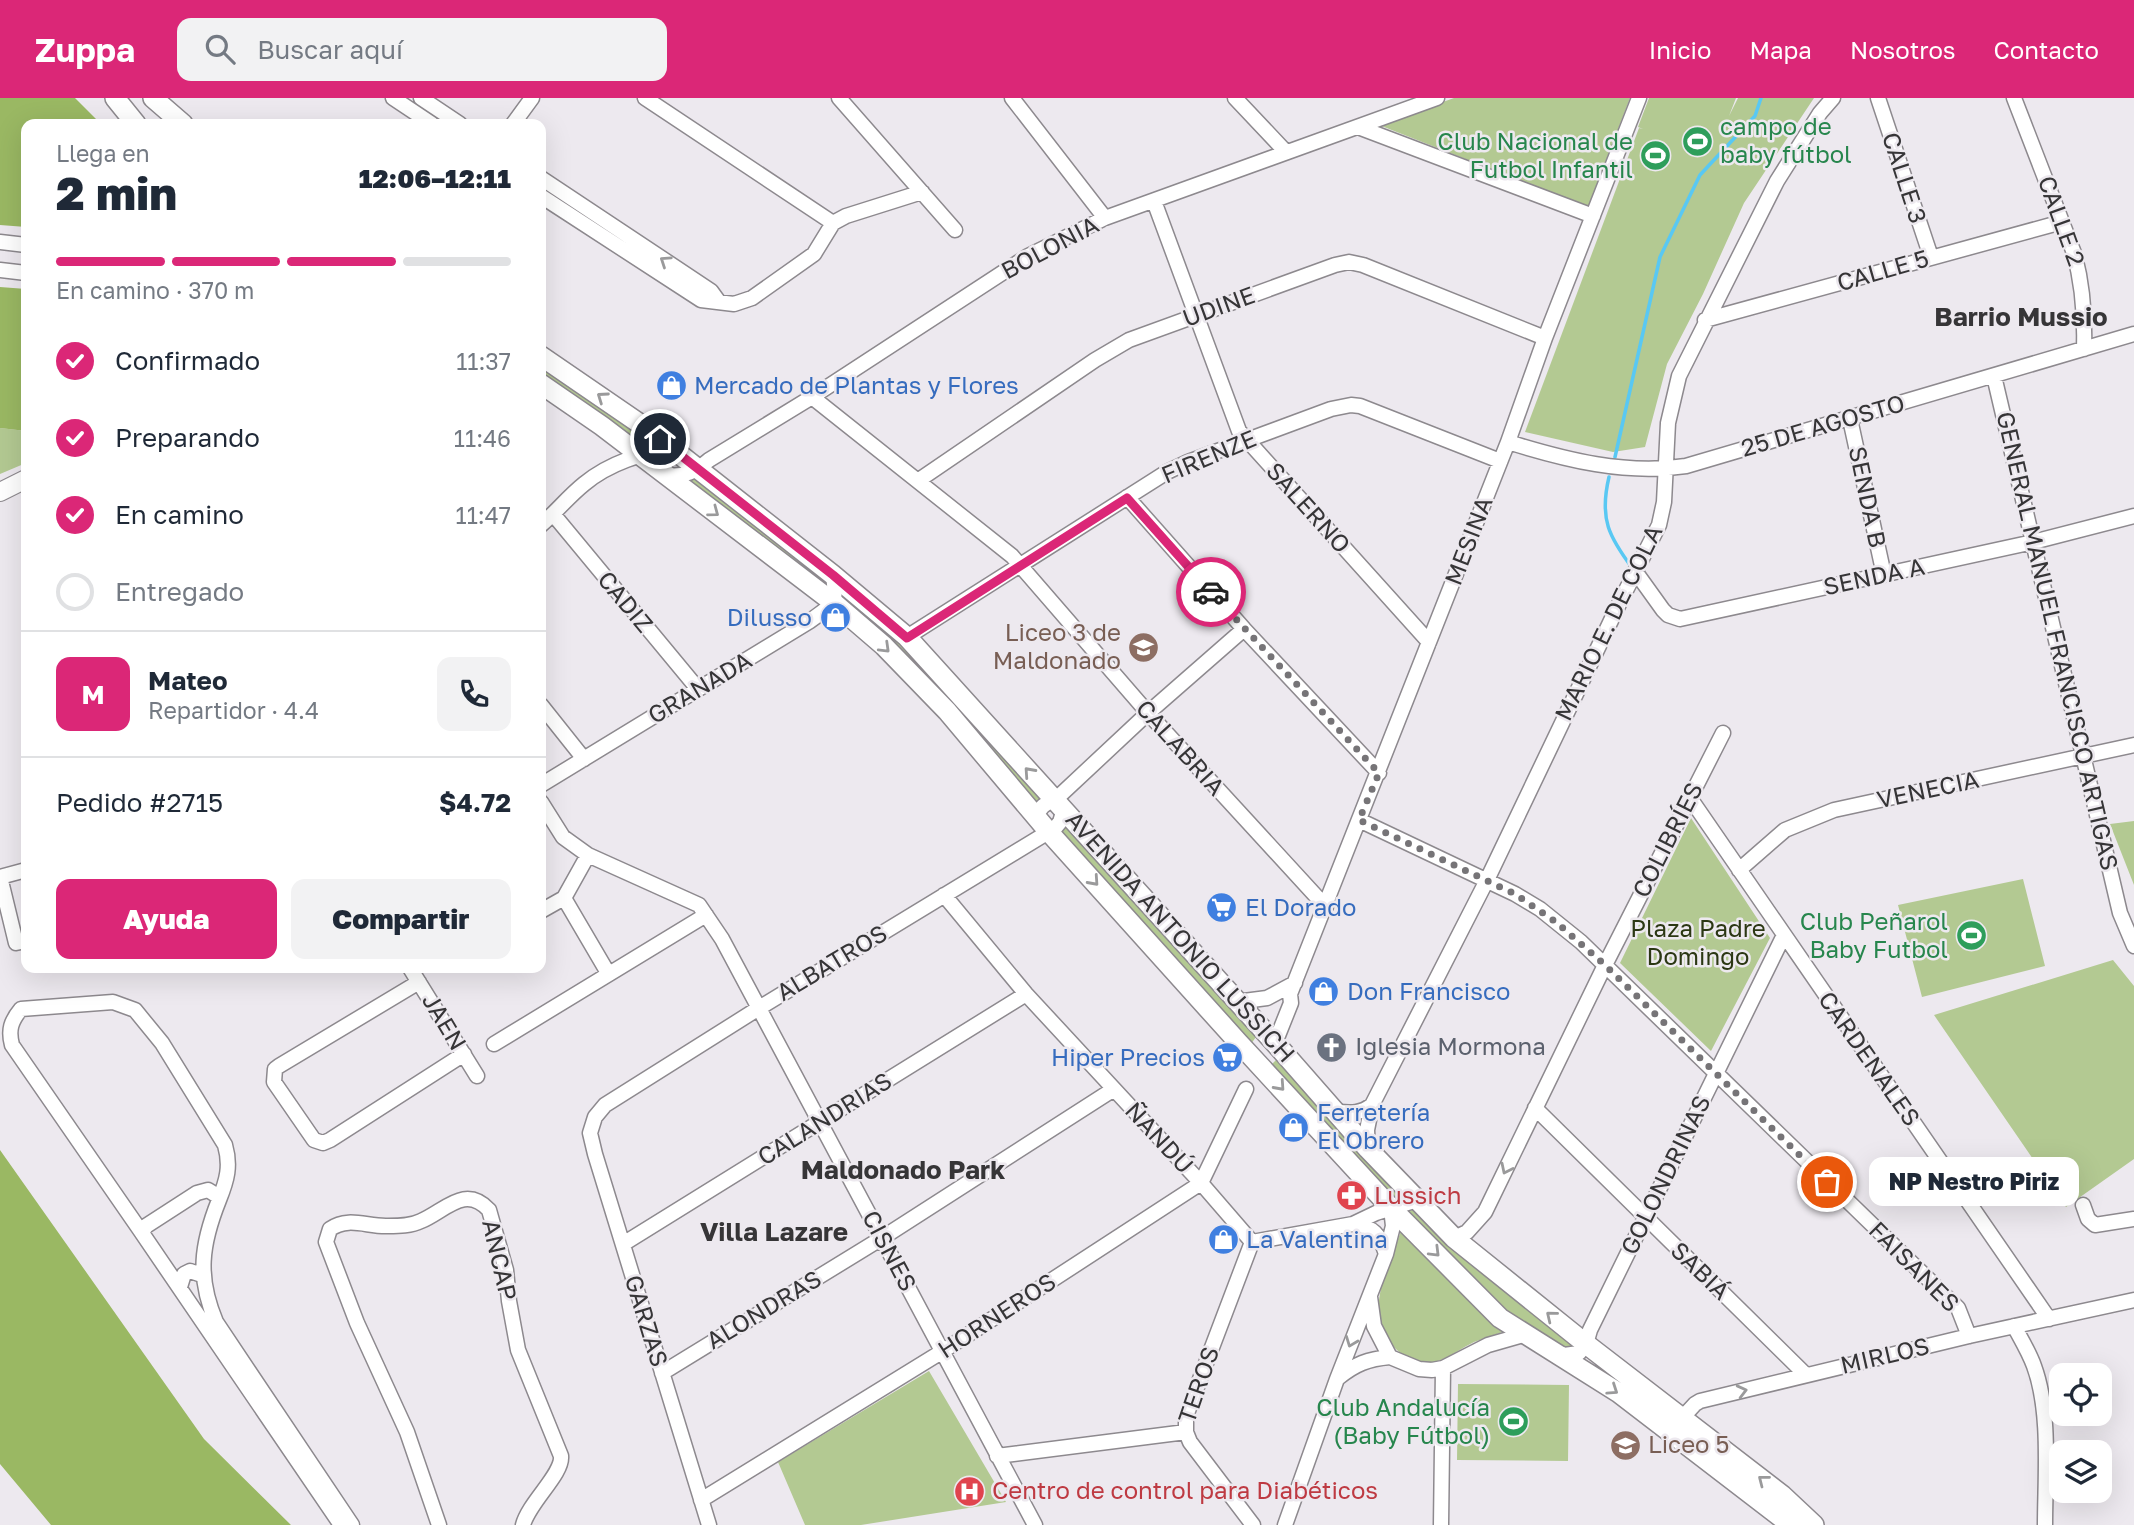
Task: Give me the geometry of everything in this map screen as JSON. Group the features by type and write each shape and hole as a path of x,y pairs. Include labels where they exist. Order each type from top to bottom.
{"main road":[{"path":"115,98 132,119"},
{"path":"153,98 177,119"},
{"name":"AVENIDA ANTONIO LUSSICH","path":"546,359 699,469 833,575 907,638 1271,1038 1368,1149 1454,1238 1782,1495 1814,1525"},
{"name":"AVENIDA ANTONIO LUSSICH","path":"546,387 575,406 834,603 884,646 947,711 1042,824 1391,1208 1500,1318 1523,1335 1619,1393 1791,1525"}],"street":[{"path":"393,98 424,119"},
{"path":"421,98 452,119"},
{"path":"517,119 532,98"},
{"path":"645,98 833,223"},
{"path":"838,98 955,230"},
{"path":"1012,98 1105,218"},
{"path":"1236,98 1286,152"},
{"name":"BOLONIA","path":"699,469 709,460 812,397 1028,256 1105,218 1358,127 1407,102 1437,98"},
{"name":"MESINA","path":"1254,1058 1262,1037 1271,1038 1291,1003 1293,989 1508,442 1545,338 1639,98"},
{"name":"MARIO E. DE COLA","path":"1368,1149 1367,1130 1372,1105 1487,880 1658,525 1664,502 1668,422 1679,376 1777,181 1833,98"},
{"name":"CALLE 3","path":"1878,98 1931,257"},
{"name":"CALLE 2","path":"2014,98 2081,275 2085,312 2084,349"},
{"path":"1358,127 1593,216"},
{"path":"546,181 711,291 719,302"},
{"path":"546,199 701,300 744,302 774,284 814,254 833,223 846,216 922,192"},
{"name":"SALERNO","path":"1154,201 1239,430 1429,642"},
{"name":"CALLE 5","path":"1705,320 2062,222"},
{"path":"0,242 21,244"},
{"name":"UDINE","path":"919,480 1094,360 1129,340 1335,265 1349,262 1375,270 1545,338"},
{"path":"0,270 21,272"},
{"name":"25 DE AGOSTO","path":"1508,442 1559,457 1608,467 1664,469 1686,466 2134,334"},
{"name":"GENERAL MANUEL FRANCISCO ARTIGAS","path":"1994,376 2120,913 2134,946"},
{"name":"CALABRIA","path":"812,397 1012,556 1148,713 1326,907"},
{"name":"FIRENZE","path":"907,638 1167,471 1331,409 1360,406 1500,461"},
{"name":"SENDA B","path":"1850,419 1884,575"},
{"path":"546,520 585,482 640,456 657,450 674,450"},
{"path":"666,475 688,475 699,469"},
{"path":"0,492 21,482"},
{"path":"1127,498 1244,629 1379,773"},
{"name":"CADIZ","path":"553,514 698,689"},
{"name":"SENDA A","path":"1634,571 1663,610 1680,619 2033,542 2134,516"},
{"path":"833,575 836,596 834,603"},
{"name":"GRANADA","path":"546,782 810,621 834,603"},
{"path":"1042,824 1039,809 1046,803 1060,805 1148,713 1244,629"},
{"path":"546,711 584,759"},
{"name":"COLIBRÍES","path":"1454,1238 1467,1232 1485,1212 1605,965 1723,733"},
{"name":"VENECIA","path":"1739,870 1785,830 1834,810 2134,745"},
{"name":"CARDENALES","path":"1690,798 2049,1319"},
{"name":"ALBATROS","path":"595,1117 605,1105 944,895 1042,824 1055,828 1060,822 1060,805"},
{"path":"494,1044 706,915 699,905 588,855 563,837 546,810"},
{"name":"FAISANES","path":"1359,820 1487,880 1540,909 1605,965 1958,1308 1969,1336"},
{"path":"546,908 564,898 588,855"},
{"path":"21,871 0,877 16,943 21,942"},
{"name":"ÑANDÚ","path":"944,895 1026,994 1252,1242"},
{"path":"564,898 608,973"},
{"name":"CISNES","path":"706,915 722,939 1035,1525"},
{"name":"GOLONDRINAS","path":"1586,1344 1645,1217 1784,935"},
{"name":"JAEN","path":"413,973 477,1076"},
{"path":"419,982 279,1066 275,1069 274,1082 314,1140 323,1143 464,1054"},
{"path":"1236,1002 1267,998 1293,989"},
{"name":"CALANDRIAS","path":"622,1244 1026,994"},
{"path":"341,1525 12,1045 9,1032 12,1019 21,1009 113,1002 135,1010 162,1043 225,1145 229,1160 228,1178 209,1224 202,1275 207,1301 216,1322 352,1525"},
{"name":"ALONDRAS","path":"662,1373 883,1238 1114,1089"},
{"path":"1201,1183 1246,1089"},
{"path":"1336,1112 1356,1113 1372,1105"},
{"name":"SABIÁ","path":"1535,1108 1806,1375"},
{"name":"GARZAS","path":"595,1117 590,1133 709,1525"},
{"name":"HORNEROS","path":"701,1500 943,1351 1201,1183"},
{"path":"142,1233 146,1226 197,1194 208,1190 219,1200"},
{"name":"ANCAP","path":"439,1525 407,1432 357,1323 326,1242 330,1229 345,1222 384,1227 404,1226 419,1222 454,1203 471,1199 489,1210 506,1270 518,1350 561,1456 560,1468 528,1510 523,1525"},
{"path":"1252,1242 1353,1224 1417,1200"},
{"path":"2083,1205 2088,1219 2095,1225 2134,1219"},
{"path":"1286,1525 1337,1379 1386,1254 1393,1226 1391,1208"},
{"path":"1353,1224 1366,1225 1373,1230 1379,1236 1386,1254"},
{"name":"TEROS","path":"997,1455 1186,1432 1186,1416 1252,1242"},
{"path":"180,1287 184,1274 190,1271 202,1275"},
{"path":"1370,1292 1374,1326 1390,1357"},
{"name":"MIRLOS","path":"1683,1417 1700,1401 1969,1336 2134,1300"},
{"path":"2014,1326 2034,1365 2040,1389 2044,1429 2045,1525"},
{"path":"1337,1379 1353,1366 1371,1358 1390,1357 1419,1369 1443,1368 1488,1345 1523,1335"},
{"path":"1553,1351 1564,1354 1579,1353 1586,1344"},
{"path":"1441,1525 1443,1368"},
{"path":"1186,1432 1190,1442 1253,1525"}],"green space":[{"path":"0,98 75,98 96,119 21,119 21,227 0,225"},
{"path":"1454,98 1630,98 1588,207 1379,125"},
{"path":"1649,98 1736,98 1729,116 1738,98 1814,98 1744,203 1703,294 1667,364 1645,447 1613,452 1525,432 1639,128 1643,129 1638,127"},
{"path":"0,287 21,289 21,430 0,428"},
{"path":"546,367 655,446 640,447 546,381"},
{"path":"0,428 21,430 21,465 0,474"},
{"path":"699,479 827,578 830,594 684,481"},
{"path":"841,588 903,644 1045,798 1036,808 844,605"},
{"name":"Plaza Padre Domingo","path":"1691,818 1770,938 1711,1051 1620,963"},
{"path":"1067,821 1258,1034 1251,1044 1061,831"},
{"path":"2134,821 2134,885 2110,824"},
{"name":"Club Peñarol Baby Futbol","path":"2023,879 2045,966 1922,997 1898,905"},
{"path":"2113,960 2134,986 2134,1159 2066,1207 1934,1015"},
{"path":"1279,1057 1408,1200 1395,1201 1270,1066"},
{"path":"0,1150 204,1439 291,1525 51,1525 0,1464"},
{"path":"1412,1210 1436,1233 1578,1345 1572,1350 1508,1317 1408,1214 1408,1211"},
{"path":"1401,1231 1505,1331 1432,1362 1414,1361 1397,1350 1386,1337 1380,1323 1379,1308 1384,1276"},
{"path":"929,1371 1006,1502 861,1525 805,1525 778,1462"},
{"name":"Club Andalucía (Baby Fútbol)","path":"1458,1384 1569,1385 1568,1461 1457,1460"}],"waterway":[{"path":"1615,457 1660,257 1700,175 1755,116 1761,98"},
{"path":"1609,477 1605,505 1608,527 1633,569"}],"way so far":[{"path":"1211,592 1379,773 1359,820 1487,880 1540,909 1581,942 1827,1182"}],"place":[{"name":"campo de baby fútbol","path":"1697,141"},
{"name":"Club Nacional de Futbol Infantil","path":"1656,156"},
{"name":"Mercado de Plantas y Flores","path":"671,386"},
{"name":"Dilusso","path":"835,618"},
{"name":"Liceo 3 de Maldonado","path":"1144,647"},
{"name":"El Dorado","path":"1222,908"},
{"name":"Club Peñarol Baby Futbol","path":"1971,936"},
{"name":"Don Francisco","path":"1324,992"},
{"name":"Iglesia Mormona","path":"1332,1047"},
{"name":"Hiper Precios","path":"1228,1058"},
{"name":"Ferretería El Obrero","path":"1294,1127"},
{"name":"NP Nestro Piriz","path":"1827,1182"},
{"name":"Lussich","path":"1351,1196"},
{"name":"La Valentina","path":"1223,1240"},
{"name":"Club Andalucía (Baby Fútbol)","path":"1513,1422"},
{"name":"Liceo 5","path":"1625,1445"},
{"name":"Centro de control para Diabéticos","path":"969,1491"}],"district":[{"name":"Barrio Mussio","path":"2021,317"},
{"name":"Maldonado Park","path":"903,1170"},
{"name":"Villa Lazare","path":"774,1232"}],"route":[{"path":"660,439 833,575 907,638 917,629 1127,498 1211,592"}]}
